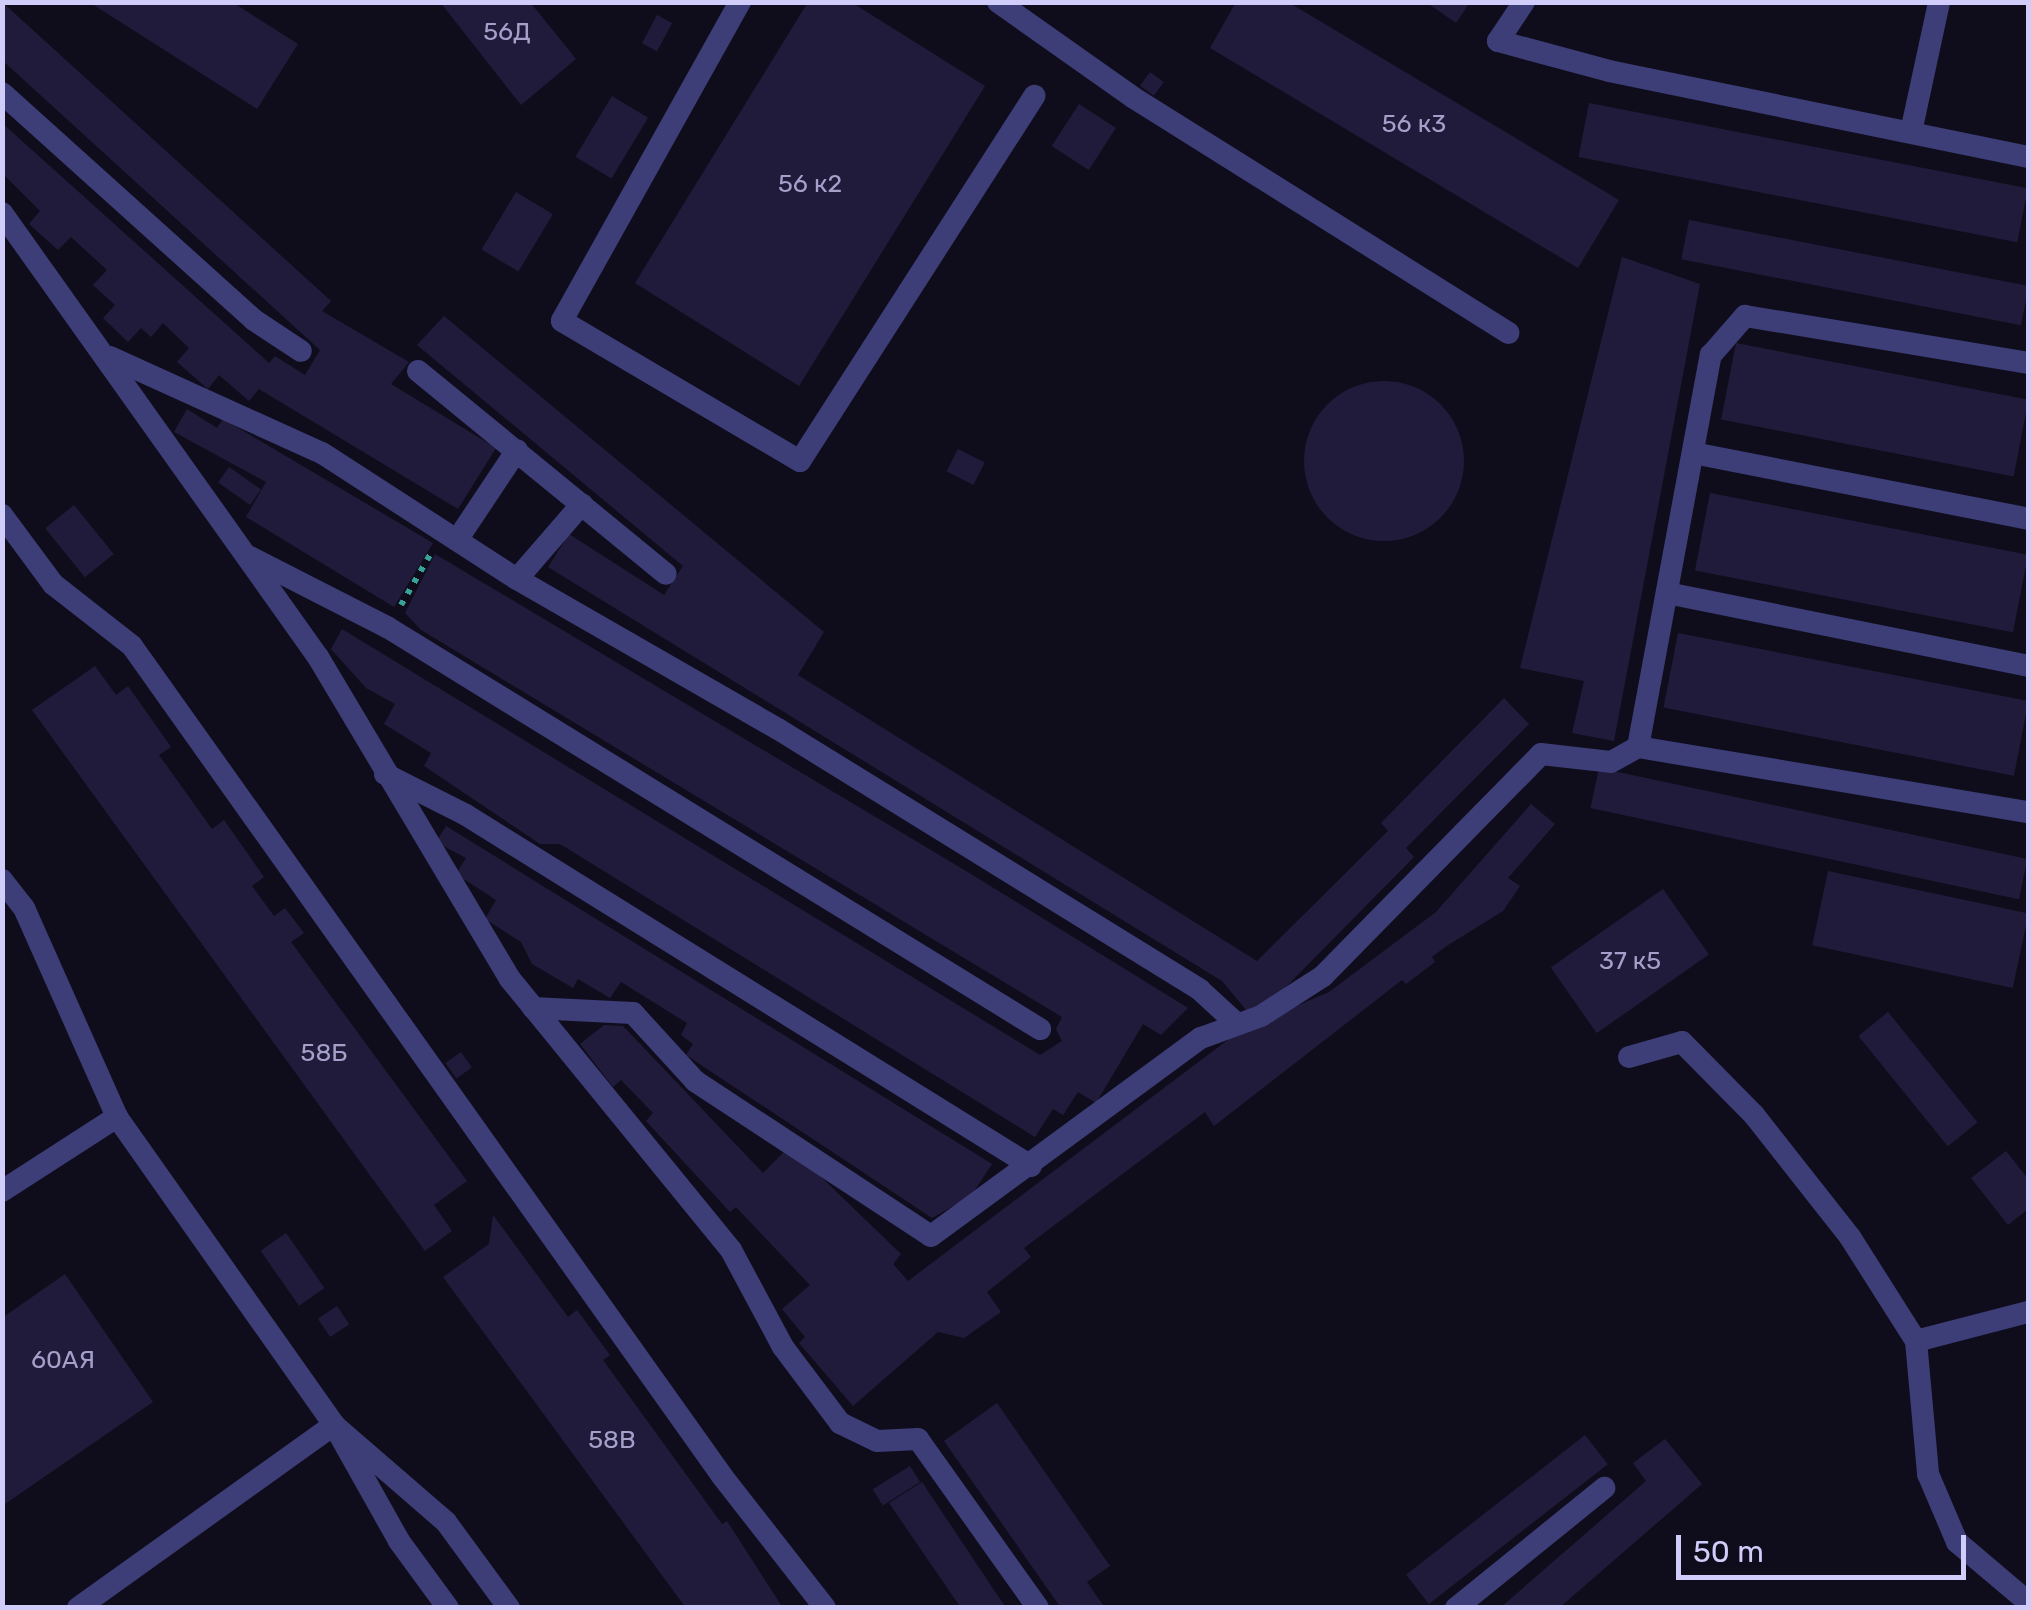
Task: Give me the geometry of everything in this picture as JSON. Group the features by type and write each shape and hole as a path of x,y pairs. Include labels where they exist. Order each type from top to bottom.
{"lane":[{"path":"740,2 562,321 800,461 1034,96"},
{"path":"1524,2 1498,40 1609,71 2028,157"},
{"path":"1911,132 1939,2"},
{"path":"1004,4 1134,98 1508,333"},
{"path":"2,93 254,320 301,352"},
{"path":"2,213 107,355 318,656 443,876 533,1008 731,1250 783,1348 840,1423 877,1441 918,1439 1038,1608"},
{"path":"1638,747 1711,355 1744,316 2028,364"},
{"path":"107,355 322,454 517,579 812,750 1200,990 1234,1021"},
{"path":"418,371 666,574"},
{"path":"450,536 517,450"},
{"path":"1693,452 2028,519"},
{"path":"517,579 582,504"},
{"path":"2,515 52,584 132,646 710,1460 825,1608"},
{"path":"247,556 387,627 1040,1029"},
{"path":"1667,593 2028,666"},
{"path":"533,1008 634,1013 695,1082 932,1236 1201,1038 1234,1021 1261,1016 1323,976 1541,754 1611,762 1638,747 2028,812"},
{"path":"386,774 466,815 1031,1166"},
{"path":"2,880 24,908 117,1117 334,1425 399,1541 448,1608"},
{"path":"1629,1057 1682,1042 1754,1115 1850,1237 1916,1341 1928,1474 1957,1542 2028,1602"},
{"path":"2,1191 117,1117"},
{"path":"1916,1341 2028,1312"},
{"path":"78,1608 334,1425"},
{"path":"334,1425 446,1522 509,1608"},
{"path":"1456,1608 1604,1488"}],"path":[{"path":"387,627 450,536"}],"building":[{"path":"2,2 331,301 322,311 409,362 391,384 496,448 458,509 259,389 249,401 219,375 208,389 177,362 189,348 163,323 151,337 141,328 128,342 103,318 115,305 93,285 107,270 71,237 58,250 29,224 40,211 2,173 2,123 269,363 275,356 305,375 320,350 2,60"},
{"path":"89,2 232,2 298,44 257,109"},
{"path":"440,2 530,2 576,59 521,105"},
{"path":"808,2 851,2 985,86 799,386 635,283"},
{"path":"1236,2 1288,2 1619,200 1578,268 1210,48"},
{"path":"1426,2 1470,2 1456,23"},
{"path":"657,15 672,23 657,51 642,43"},
{"path":"1150,72 1164,82 1154,96 1140,86"},
{"path":"612,96 648,118 611,178 575,157"},
{"path":"1589,103 2028,188 2017,242 1579,157"},
{"path":"1079,104 1116,128 1089,170 1052,146"},
{"path":"516,192 553,214 518,272 481,249"},
{"path":"1689,220 2028,286 2021,325 1681,259"},
{"path":"1622,257 1700,284 1614,741 1572,733 1584,681 1520,668"},
{"path":"444,316 824,632 798,675 1257,961 1388,831 1381,823 1504,698 1529,724 1406,848 1414,857 1276,997 1247,1011 1222,981 548,567 569,534 664,595 683,566 417,345"},
{"path":"1736,343 2028,400 2014,476 1721,420"},
{"path":"1384,381 1415,387 1441,404 1458,430 1464,461 1458,492 1441,518 1415,535 1384,541 1353,535 1327,518 1310,492 1304,461 1310,430 1327,404 1353,387"},
{"path":"187,409 217,428 223,419 433,543 394,607 246,517 266,482 174,432"},
{"path":"958,449 985,463 973,485 947,471"},
{"path":"229,467 261,489 250,505 218,483"},
{"path":"1710,493 2028,555 2013,632 1695,571"},
{"path":"74,505 114,554 85,577 45,528"},
{"path":"435,554 1188,1008 1161,1035 1143,1024 1096,1103 1078,1092 1063,1115 1053,1109 1035,1137 560,844 540,844 424,766 431,753 384,724 395,704 366,688 331,649 342,629 1040,1055 1062,1041 1056,1029 1062,1017 421,630 405,613"},
{"path":"1678,633 2028,701 2014,776 1663,708"},
{"path":"95,666 116,695 128,686 171,747 159,755 212,829 224,820 264,877 252,886 274,916 285,908 304,933 291,942 467,1181 434,1205 452,1231 425,1251 32,710"},
{"path":"1599,768 2027,859 2019,899 1590,808"},
{"path":"1531,804 1555,824 1508,878 1520,886 1503,911 1445,947 1432,957 1435,962 1406,984 1402,980 1214,1126 1205,1112 1024,1248 1031,1257 987,1292 1001,1312 964,1338 938,1332 853,1406 799,1343 805,1337 782,1309 810,1285 736,1207 730,1212 646,1121 653,1113 621,1080 613,1087 580,1044 604,1025 623,1026 763,1173 784,1152 820,1176 901,1254 893,1264 908,1281 1241,1030 1329,992 1436,912"},
{"path":"446,826 992,1164 971,1196 932,1218 686,1055 693,1044 681,1035 687,1023 621,982 610,998 578,979 573,988 532,964 521,942 485,919 496,900 456,874 466,858 436,842"},
{"path":"1828,871 2028,914 2013,988 1812,945"},
{"path":"1663,889 1709,955 1597,1033 1551,968"},
{"path":"1888,1012 1977,1122 1948,1146 1858,1036"},
{"path":"461,1052 472,1068 456,1078 445,1063"},
{"path":"2006,1151 2028,1179 2028,1209 2008,1225 1971,1178"},
{"path":"493,1215 568,1317 577,1310 610,1355 603,1360 722,1524 727,1521 783,1608 686,1608 443,1277 489,1244"},
{"path":"286,1233 324,1288 299,1306 261,1251"},
{"path":"65,1274 153,1402 2,1506 2,1318"},
{"path":"337,1306 349,1324 330,1337 318,1319"},
{"path":"997,1403 1110,1566 1087,1582 1105,1608 1061,1608 944,1441"},
{"path":"1585,1435 1608,1464 1429,1604 1406,1575"},
{"path":"1665,1439 1702,1484 1559,1608 1500,1608 1646,1481 1633,1463"},
{"path":"910,1466 920,1482 883,1505 873,1489"},
{"path":"922,1482 1006,1608 961,1608 889,1503"}]}
